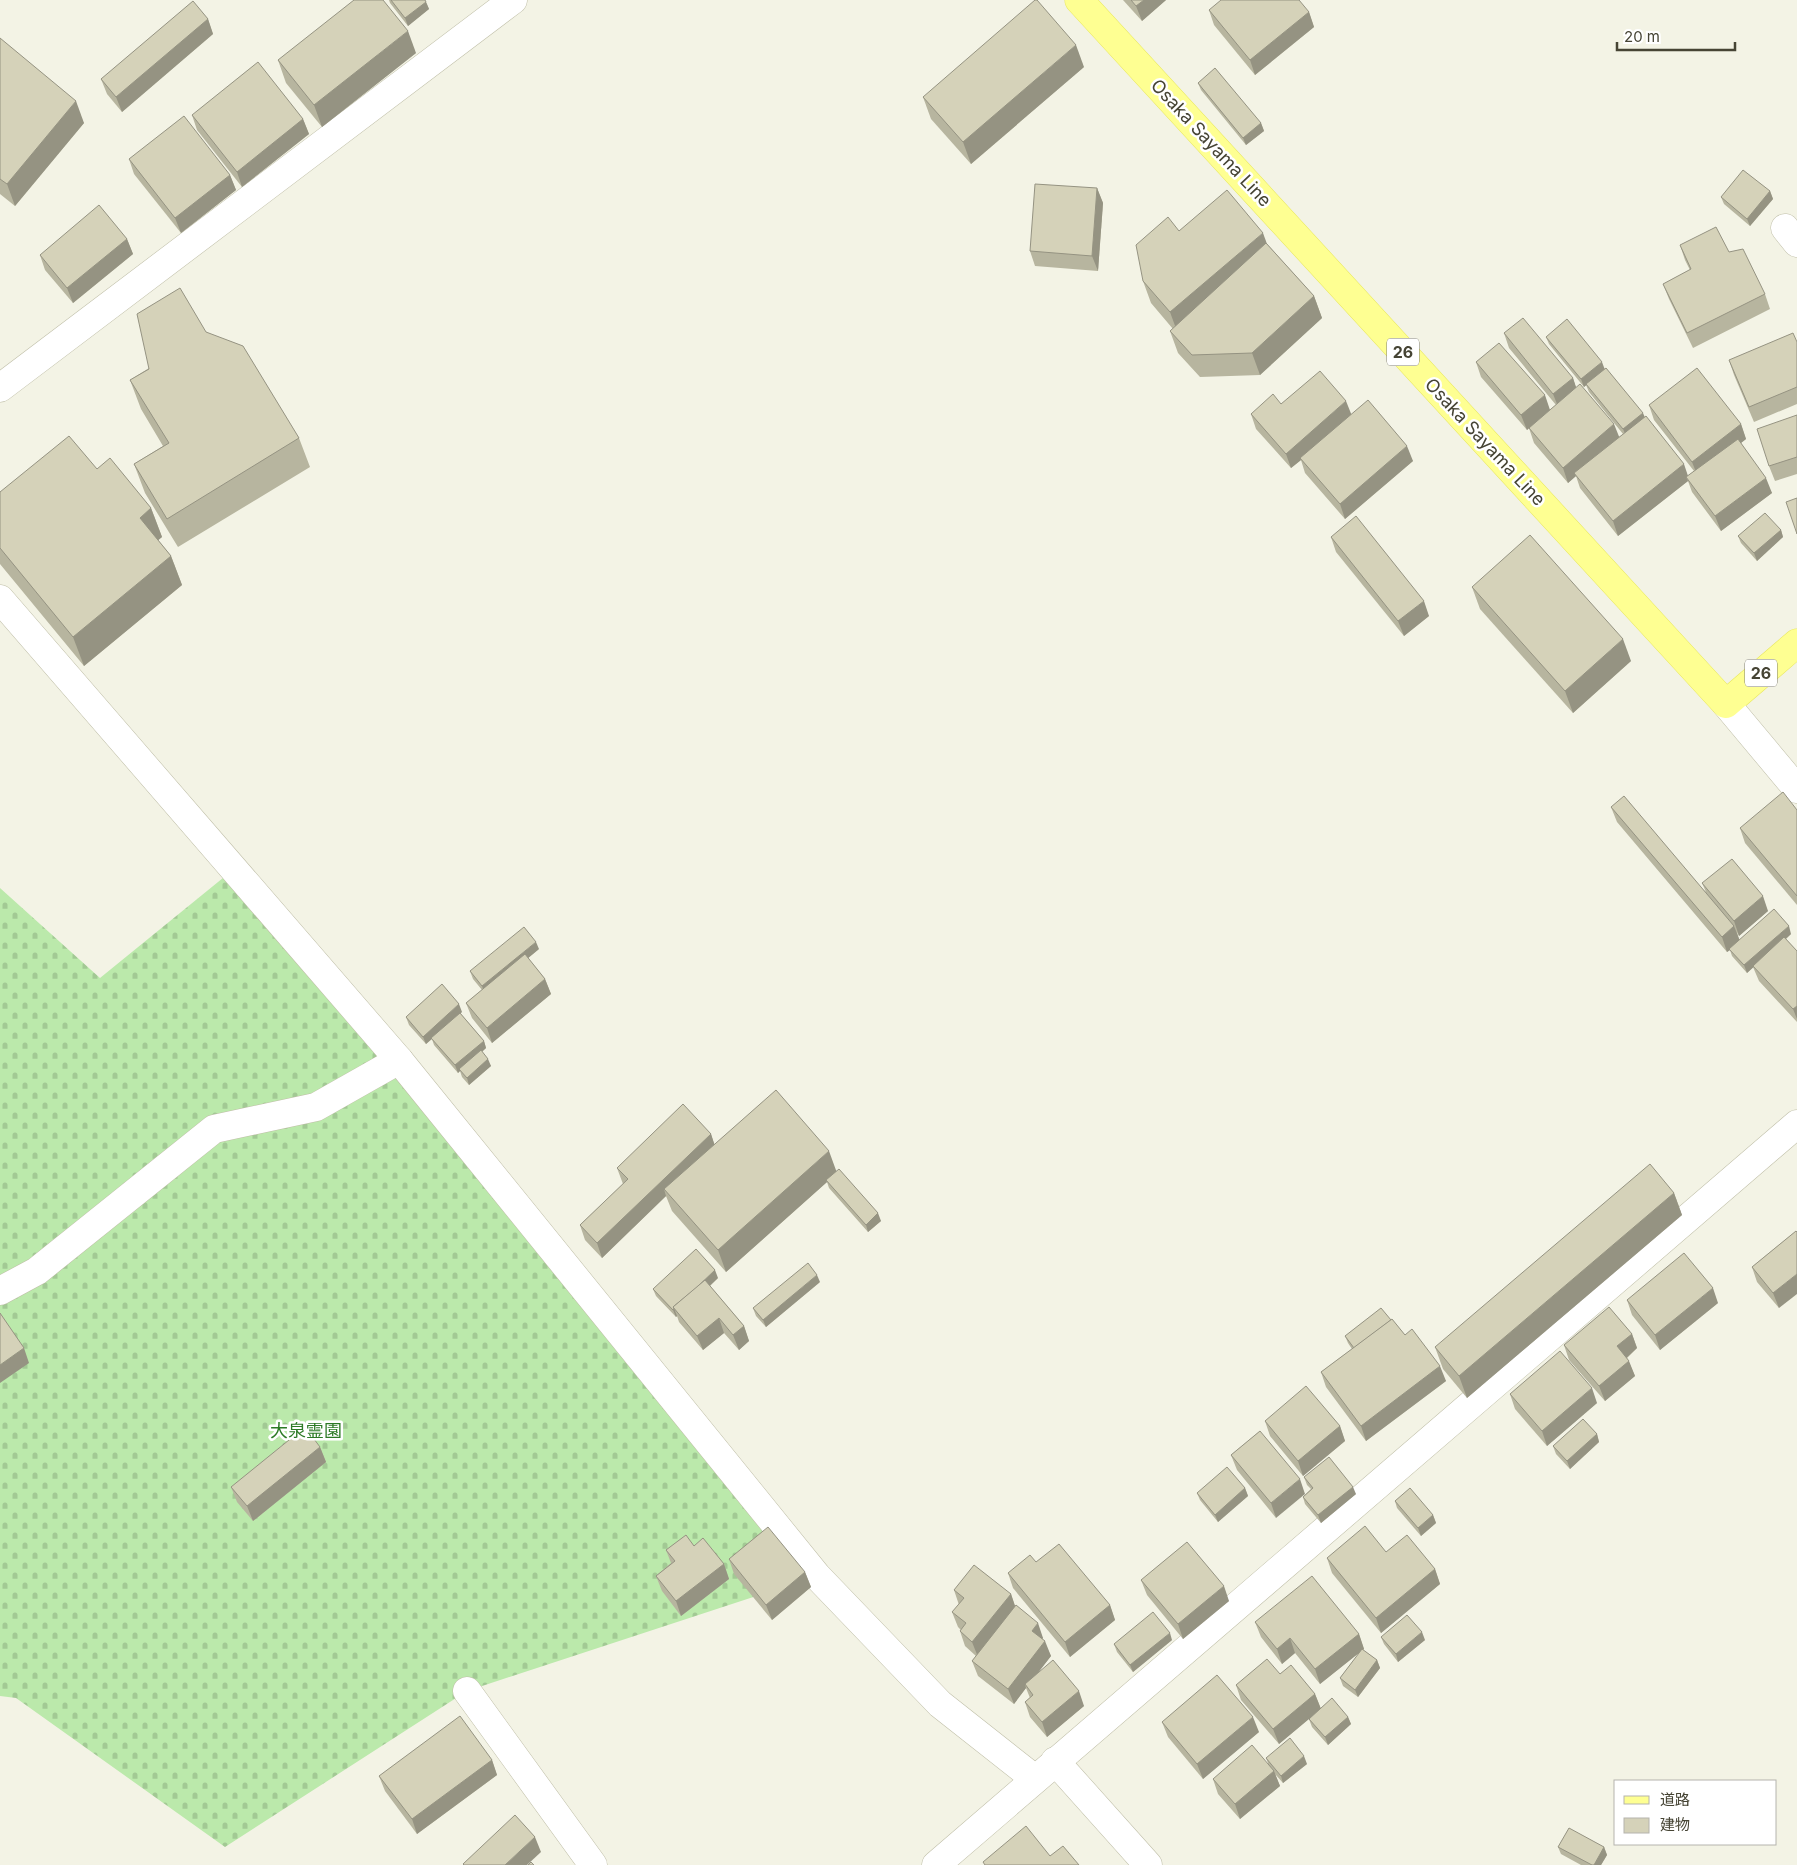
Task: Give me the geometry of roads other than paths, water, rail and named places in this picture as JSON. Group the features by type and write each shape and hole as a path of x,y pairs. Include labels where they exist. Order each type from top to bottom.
{"main road":[{"name":"Osaka Sayama Line","path":"1080,0 1726,704"},
{"name":"26","path":"1726,704 1797,643"}],"street":[{"path":"0,388 513,0"},
{"path":"0,600 399,1060 817,1576 940,1704 1045,1770 1148,1865"},
{"path":"1726,704 1797,789"},
{"path":"0,1291 37,1271 214,1129 316,1107 399,1060"},
{"path":"936,1865 1797,1124"},
{"path":"467,1691 593,1865"}],"park label":[{"name":"大泉霊園","path":"306,1431"}]}
